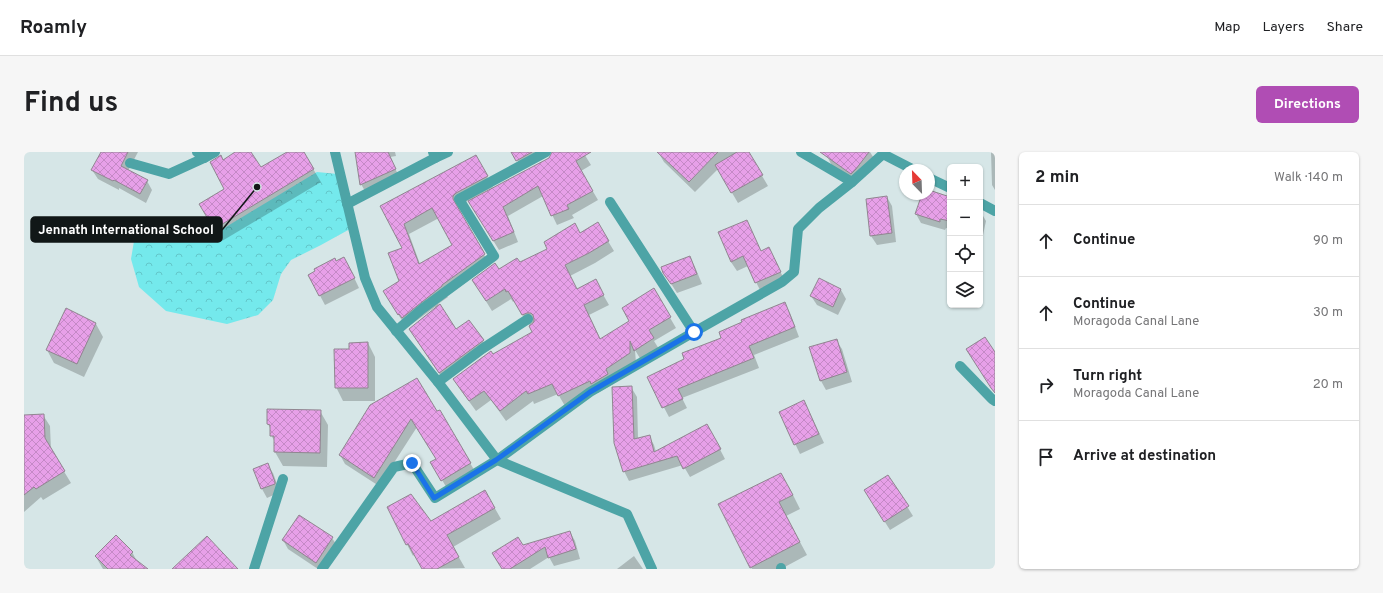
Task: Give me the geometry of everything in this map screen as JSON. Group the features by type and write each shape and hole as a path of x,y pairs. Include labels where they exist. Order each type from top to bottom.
{"street":[{"path":"130,163 168,174 201,155 215,152"},
{"path":"335,152 364,278 377,307 438,382 496,460 627,514 652,569"},
{"path":"347,204 434,155 448,152"},
{"path":"396,331 422,309 494,256 459,199 546,152"},
{"path":"801,152 852,182"},
{"path":"322,569 394,467 412,463 434,498 496,460 590,392 782,282 794,272 798,229 819,208 852,182 883,154 902,164"},
{"path":"935,181 947,187"},
{"path":"610,202 694,332"},
{"path":"983,205 995,211"},
{"path":"438,382 482,349 528,319"},
{"path":"960,366 995,401"},
{"path":"254,569 283,479"}],"green space":[{"path":"317,172 338,174 350,229 291,260 281,274 273,300 258,315 227,324 166,311 139,287 131,259 135,235 153,221 184,217 211,236"}],"building":[{"path":"101,152 128,152 121,166 148,180 140,194 91,170"},
{"path":"235,152 251,152 261,167 287,152 304,152 314,169 214,229 199,204 224,189 210,162 221,155 223,160"},
{"path":"355,152 388,152 396,169 360,185"},
{"path":"511,152 532,152 516,161"},
{"path":"552,152 591,152 576,161 593,191 567,205 569,209 551,216 538,186 503,207 514,232 493,241 468,201 549,158"},
{"path":"657,152 718,152 689,182"},
{"path":"737,152 749,152 763,175 731,193 715,165"},
{"path":"820,152 869,152 851,174"},
{"path":"476,155 488,176 456,193 453,196 453,199 485,254 442,285 402,318 399,314 398,315 383,291 399,281 388,253 402,248 380,206","holes":["432,208 452,245 419,264 404,224"]},
{"path":"935,192 947,196 947,220 940,219 940,222 915,214 920,200 935,200"},
{"path":"887,196 892,233 870,236 866,199"},
{"path":"747,220 761,251 769,247 781,272 755,283 743,256 731,262 718,232"},
{"path":"598,222 609,241 565,265 577,289 596,279 604,295 584,305 600,339 629,321 622,308 654,288 671,317 649,330 654,338 634,351 630,341 630,353 606,369 608,374 591,384 590,381 558,396 552,384 528,394 526,391 500,411 484,391 469,401 453,379 491,351 493,354 532,332 529,326 534,322 533,315 531,313 522,315 508,291 506,292 505,289 486,301 472,280 495,263 499,269 517,258 520,262 547,249 544,242 575,223 580,233"},
{"path":"690,256 697,274 671,284 663,273 661,267"},
{"path":"344,257 355,278 319,296 308,275 315,271 314,269 335,258 336,261"},
{"path":"819,278 841,289 833,307 810,296"},
{"path":"785,302 795,327 749,346 754,358 678,389 683,399 662,408 647,377 684,359 682,353 721,338 719,332 742,322 741,320"},
{"path":"440,304 456,329 469,320 484,340 439,373 409,329"},
{"path":"66,308 96,323 77,364 46,350"},
{"path":"985,337 995,352 995,393 966,349"},
{"path":"837,339 847,372 820,381 809,347"},
{"path":"368,342 368,388 335,388 334,349 349,349 349,343"},
{"path":"417,378 437,411 440,410 471,463 441,481 430,462 436,459 411,419 374,478 339,455 370,405"},
{"path":"632,386 634,439 650,435 654,452 707,424 721,449 683,469 677,456 623,472 614,443 612,387"},
{"path":"804,400 819,434 794,445 779,412"},
{"path":"267,409 321,410 320,453 274,452 274,436 270,436 270,425 267,424"},
{"path":"44,414 45,438 65,471 36,489 34,487 24,495 24,415"},
{"path":"268,463 275,484 261,489 253,469"},
{"path":"781,473 793,495 779,502 800,542 750,568 718,504"},
{"path":"888,475 909,506 884,522 864,490"},
{"path":"485,490 495,508 447,535 459,557 437,569 422,569 408,544 406,545 387,507 411,494 431,521"},
{"path":"299,515 333,537 316,563 282,540"},
{"path":"570,531 576,549 548,558 545,547 510,569 502,569 492,553 518,537 523,545"},
{"path":"116,535 133,552 130,555 148,569 108,569 95,556"},
{"path":"207,536 238,569 172,569"}],"place":[{"name":"Jennath International School","path":"257,187"}],"route":[{"path":"412,463 434,498 496,460 590,392 694,332"}]}
